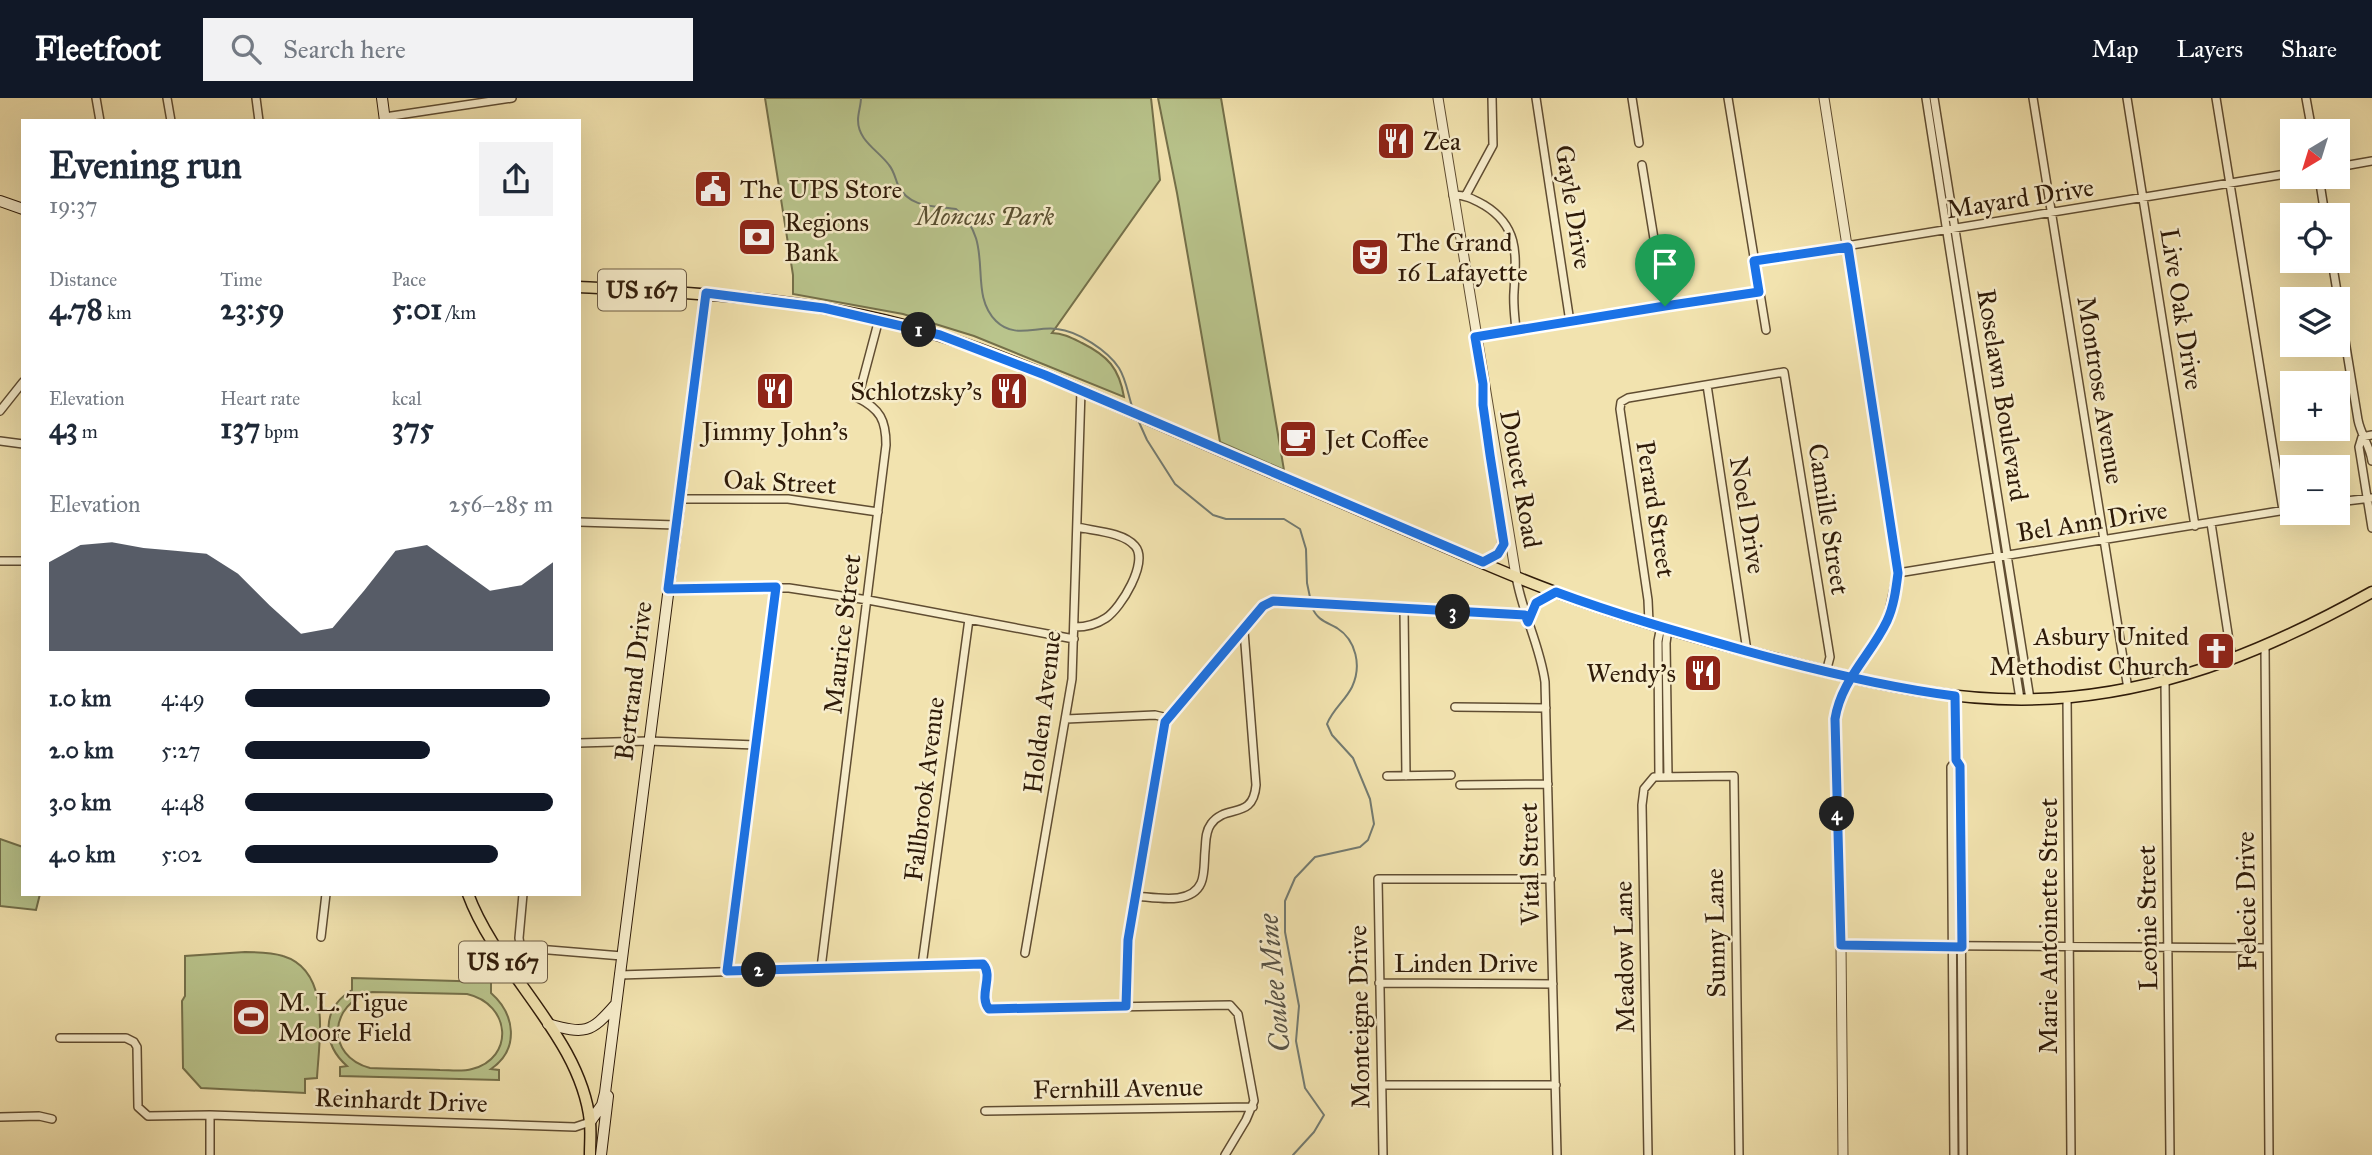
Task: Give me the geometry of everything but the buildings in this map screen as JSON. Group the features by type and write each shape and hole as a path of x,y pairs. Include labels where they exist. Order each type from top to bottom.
{"main road":[{"path":"382,98 385,119"},
{"path":"0,201 21,208"},
{"name":"US 167","path":"581,286 706,293 813,306 879,319 953,340 1081,390 1556,592 1659,626 1826,672 1955,696 2025,699 2067,697 2165,681 2265,647 2372,592"},
{"name":"Bertrand Drive","path":"590,1155 590,1122 602,1105 607,1074 706,293"},
{"name":"US 167","path":"469,896 494,947 548,1024 574,1071 590,1122"},
{"path":"548,1024 570,1030 589,1029 600,1022 616,1004"},
{"name":"Bertrand Drive","path":"601,1155 608,1104 607,1074"}],"street":[{"path":"96,98 100,119"},
{"path":"167,98 171,119"},
{"path":"256,98 260,119"},
{"path":"385,119 512,98"},
{"name":"Doucet Road","path":"1438,98 1516,576"},
{"path":"1466,195 1493,145 1492,98"},
{"name":"Gayle Drive","path":"1536,98 1570,322"},
{"path":"1632,98 1639,143"},
{"path":"1728,98 1766,330"},
{"path":"1824,98 1898,573 1888,619 1841,695 1835,723 1843,1155"},
{"name":"Roselawn Boulevard","path":"1926,98 1939,154"},
{"name":"Roselawn Boulevard","path":"1934,98 1939,154 2025,699"},
{"name":"Montrose Avenue","path":"2033,98 2128,689"},
{"name":"Live Oak Drive","path":"2127,98 2195,526"},
{"path":"2216,98 2280,492"},
{"path":"2306,98 2310,119"},
{"path":"2350,165 2372,161"},
{"path":"1642,165 1665,306"},
{"name":"Mayard Drive","path":"1754,261 1951,231 2280,175"},
{"path":"1453,195 1466,195 1495,212 1504,222 1515,244 1516,330"},
{"path":"2334,273 2362,437 2360,451 2370,498 2372,528"},
{"path":"1475,337 1759,292"},
{"name":"Maurice Street","path":"821,968 868,600 886,428 877,410 858,398 879,319"},
{"name":"Camille Street","path":"1707,385 1784,372 1830,657 1826,672"},
{"path":"1483,384 1483,405 1504,544 1498,554 1483,562"},
{"path":"0,411 21,385"},
{"name":"Perard Street","path":"1664,777 1659,626 1647,593 1620,409 1622,402 1628,398 1707,385"},
{"name":"Noel Drive","path":"1707,385 1747,651"},
{"name":"Holden Avenue","path":"1025,953 1072,679 1081,390"},
{"path":"2362,437 2372,435"},
{"path":"2362,437 2372,461"},
{"path":"0,441 21,444"},
{"path":"2350,500 2370,498"},
{"name":"Oak Street","path":"679,499 788,499 878,512"},
{"name":"Bel Ann Drive","path":"1898,573 2280,511"},
{"path":"581,522 676,525"},
{"path":"2211,523 2232,660"},
{"path":"1075,627 1092,625 1113,613 1132,583 1139,560 1138,551 1127,540 1077,527"},
{"path":"0,561 21,561"},
{"name":"Vital Street","path":"1516,576 1526,619 1544,668 1557,1155"},
{"path":"727,971 776,587"},
{"path":"668,589 776,587 868,600 1074,639"},
{"path":"1126,1006 1127,956 1135,896 1164,724 1267,603 1324,604 1526,619 1536,603 1556,592"},
{"path":"1404,609 1406,776"},
{"name":"Fallbrook Avenue","path":"922,965 969,619"},
{"path":"1135,896 1180,897 1192,893 1202,878 1206,836 1211,824 1220,817 1249,806 1254,799 1256,785 1244,631"},
{"name":"Felecie Drive","path":"2265,647 2269,1155"},
{"name":"Leonie Street","path":"2165,681 2170,1155"},
{"path":"1955,696 1956,760 1960,766 1963,1155"},
{"name":"Marie Antoinette Street","path":"2067,697 2071,1155"},
{"path":"1455,707 1546,708"},
{"path":"1066,719 1155,715 1168,718"},
{"path":"581,743 648,741 756,746"},
{"path":"1954,1155 1951,766 1956,760"},
{"path":"1387,776 1451,775"},
{"name":"Sunny Lane","path":"1664,777 1734,776 1739,1155"},
{"name":"Meadow Lane","path":"1648,1155 1642,804 1646,784 1654,777 1664,777"},
{"path":"1460,785 1548,784"},
{"name":"Monteigne Drive","path":"1383,1155 1378,878 1551,879"},
{"path":"321,937 326,896"},
{"path":"523,896 519,938 522,946 529,949 622,956"},
{"path":"1841,945 2267,948"},
{"path":"619,975 985,965 985,1004 993,1009 1224,1004 1232,1006 1238,1014 1254,1096 1252,1107 1224,1155"},
{"name":"Linden Drive","path":"1379,983 1553,984"},
{"path":"1953,1002 1962,1002"},
{"path":"1953,1033 1962,1033"},
{"name":"Reinhardt Drive","path":"60,1038 129,1039 137,1047 137,1102 141,1112 151,1116 210,1115 575,1127 590,1122"},
{"path":"1382,1085 1556,1085"},
{"name":"Fernhill Avenue","path":"985,1111 1252,1107"},
{"path":"210,1115 210,1155"},
{"path":"0,1117 40,1116 51,1119"},
{"path":"1954,1128 1963,1128"}],"green space":[{"name":"Moncus Park","path":"765,98 1151,98 1160,180 1052,333 1075,339 1105,358 1119,378 1124,397 974,336 903,314 793,294 793,275"},
{"path":"1158,98 1221,98 1284,470 1220,442"},
{"path":"0,839 21,846 21,896 40,896 36,910 0,906"},
{"name":"M. L. Tigue Moore Field","path":"245,952 283,956 299,964 316,991 320,1027 317,1078 305,1079 305,1093 201,1088 183,1068 182,1001 185,996 185,956"},
{"path":"352,978 491,982 491,993 505,1011 511,1031 507,1052 491,1069 499,1070 499,1080 340,1076 340,1067 347,1066 333,1048 328,1027 335,1007 352,990","holes":["372,992 467,994 492,1008 502,1031 496,1054 486,1063 472,1069 456,1071 370,1068 355,1062 345,1053 340,1042 338,1030 347,1007"]}],"waterway":[{"name":"Coulee Mine","path":"861,98 858,120 861,134 891,167 903,193 915,202 956,209 968,222 979,251 983,295 987,309 996,321 1018,331 1065,331 1092,343 1119,368 1133,409"},
{"name":"Coulee Mine","path":"1138,420 1147,440 1175,484 1213,515 1226,519 1284,519 1300,529 1306,549 1307,583 1311,602"},
{"name":"Coulee Mine","path":"1293,1155 1314,1132 1324,1115 1305,1088 1296,1041 1299,1006 1285,932 1285,901 1295,878 1315,857 1360,847 1368,840 1374,824 1370,799 1353,758 1332,735 1327,724 1355,679 1357,662 1353,646 1344,633 1319,618 1312,607"}],"place":[{"name":"Zea","path":"1396,141"},
{"name":"The UPS Store","path":"713,189"},
{"name":"Regions Bank","path":"757,237"},
{"name":"The Grand 16 Lafayette","path":"1370,257"},
{"name":"Jimmy John's","path":"775,391"},
{"name":"Schlotzsky's","path":"1009,391"},
{"name":"Jet Coffee","path":"1298,439"},
{"name":"Asbury United Methodist Church","path":"2216,651"},
{"name":"Wendy's","path":"1703,673"},
{"name":"M. L. Tigue Moore Field","path":"251,1017"}],"route":[{"path":"1665,306 1475,337 1504,544 1498,554 1483,562 1045,375 940,335 824,308 706,293 668,589 776,587 727,971 983,964 987,970 985,1000 989,1009 1126,1006 1128,940 1165,722 1263,606 1273,601 1525,615 1528,622 1536,603 1556,592 1649,623 1850,678 1955,696 1956,760 1960,766 1962,947 1841,945 1835,719 1841,695 1850,678 1888,619 1898,573 1848,247 1754,261 1759,292 1665,306"}]}
